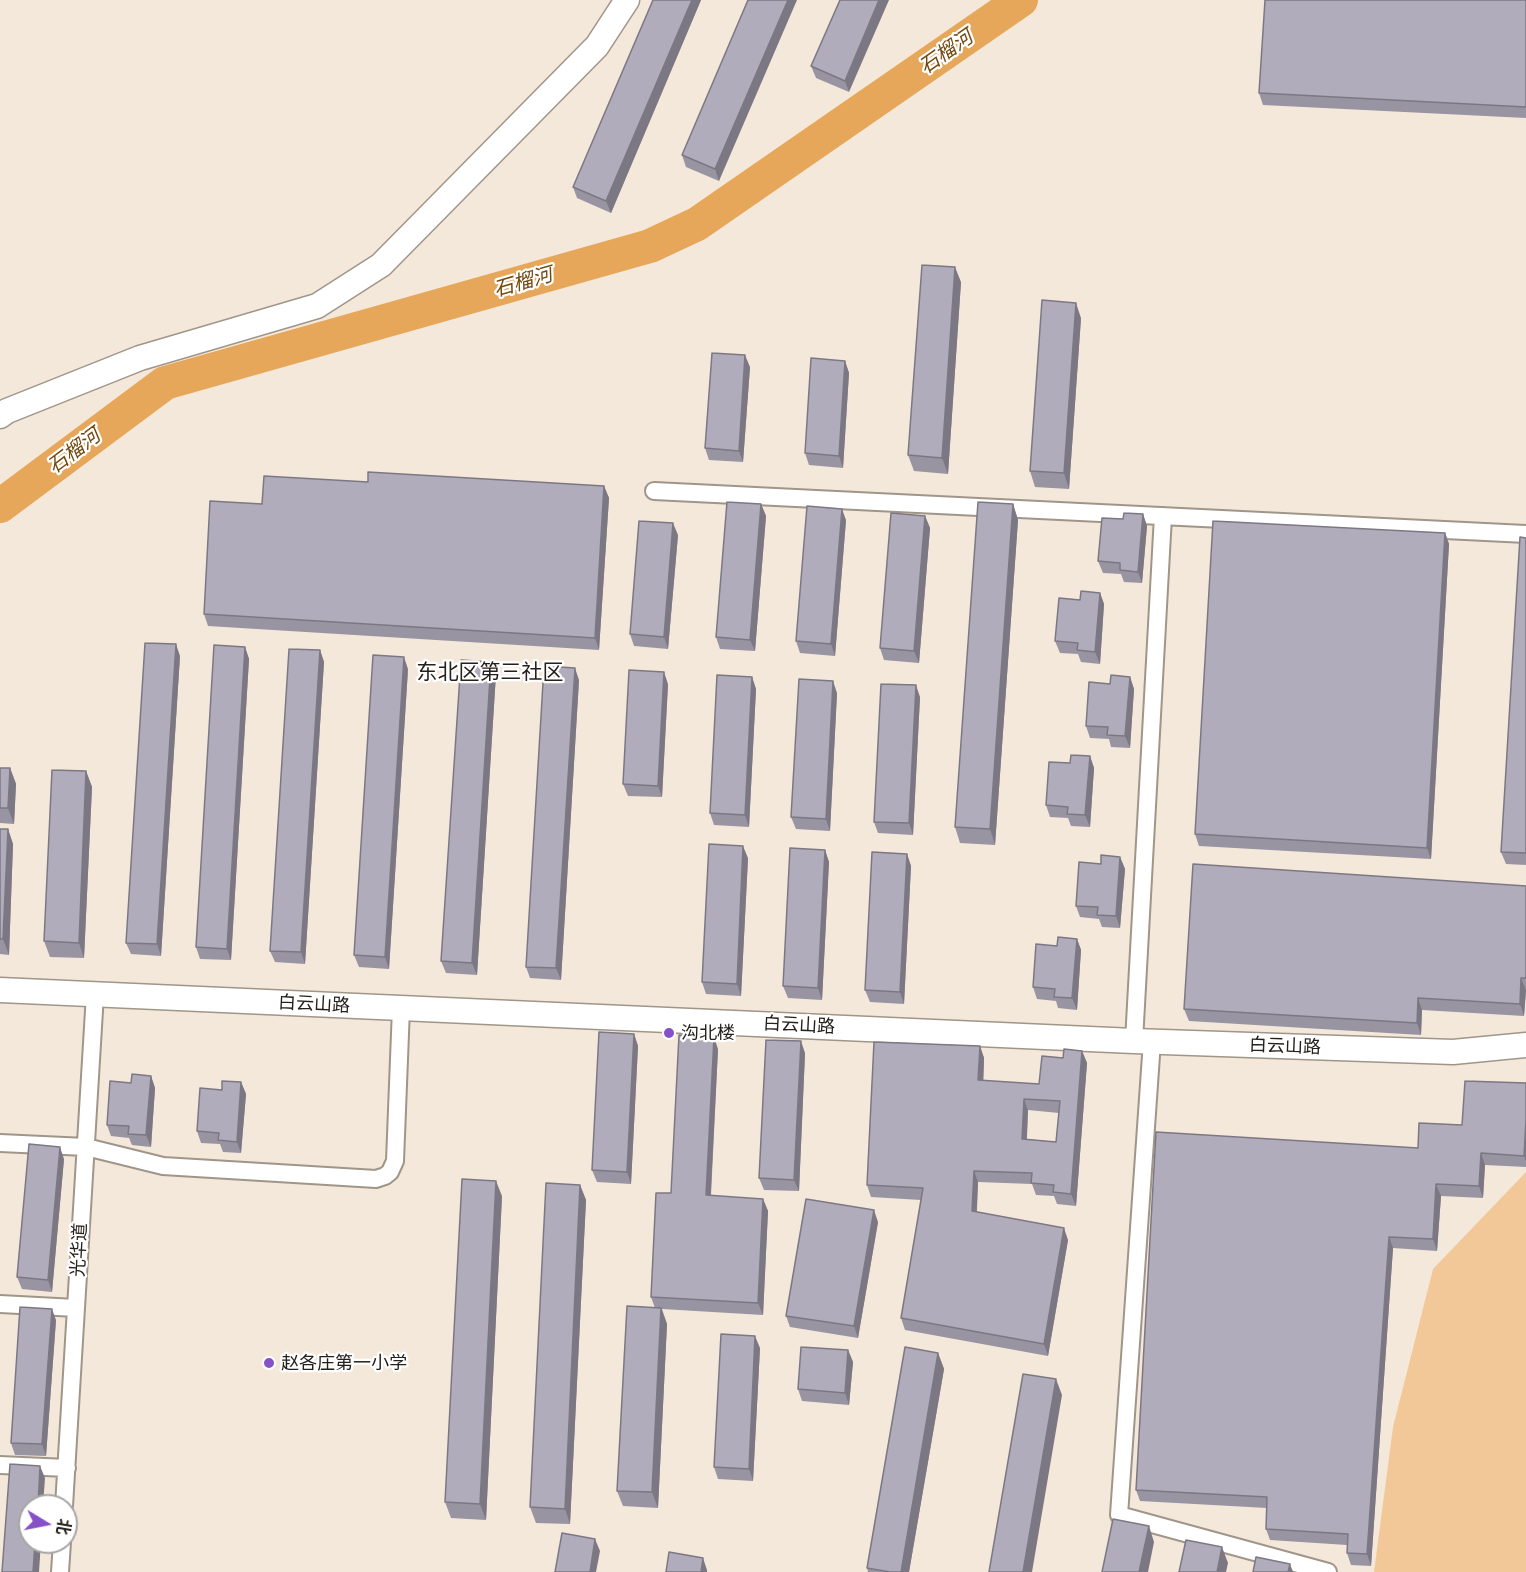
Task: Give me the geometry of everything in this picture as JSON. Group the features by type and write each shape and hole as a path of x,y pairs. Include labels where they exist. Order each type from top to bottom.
{"street":[{"path":"0,416 7,411 140,358 317,306 381,265 597,46 627,0"},
{"path":"654,491 1526,534"},
{"path":"1163,516 1143,1041 1119,1515 1328,1572"},
{"name":"白云山路","path":"0,990 1143,1041 1453,1052 1526,1046"},
{"name":"光华道","path":"65,1494 94,994"},
{"path":"0,1143 86,1147 163,1166 376,1179 385,1176 390,1173 395,1161 401,1008"},
{"path":"0,1304 76,1308"},
{"path":"0,1465 67,1468"},
{"path":"60,1572 61,1554"}],"shaded area":[{"path":"1526,1172 1526,1572 1374,1572 1393,1427 1433,1269"}],"building":[{"path":"653,0 692,0 606,201 573,187"},
{"path":"748,0 788,0 715,169 682,155"},
{"path":"840,0 879,0 845,81 811,66"},
{"path":"1265,0 1526,0 1526,107 1259,93"},
{"path":"922,265 955,267 942,458 908,455"},
{"path":"1042,300 1076,303 1064,473 1030,471"},
{"path":"712,353 745,355 739,451 705,448"},
{"path":"811,358 845,361 839,456 805,453"},
{"path":"368,472 604,486 595,638 204,614 210,501 262,504 264,476 368,482"},
{"path":"727,502 761,504 750,640 716,637"},
{"path":"978,502 1013,504 990,829 955,827"},
{"path":"807,506 842,509 831,644 796,641"},
{"path":"891,513 925,516 914,651 880,648"},
{"path":"1124,513 1143,514 1138,572 1120,570 1120,563 1098,561 1102,518 1123,519"},
{"path":"639,521 673,523 664,637 630,634"},
{"path":"1213,521 1445,533 1427,848 1195,834"},
{"path":"1520,537 1526,538 1526,853 1501,852"},
{"path":"1081,591 1100,593 1095,652 1077,650 1078,643 1055,641 1059,598 1080,600"},
{"path":"145,643 176,644 157,944 126,943"},
{"path":"214,645 245,647 227,949 196,947"},
{"path":"289,649 320,650 301,952 270,951"},
{"path":"373,655 404,657 385,957 354,955"},
{"path":"461,660 491,662 472,963 441,961"},
{"path":"544,666 575,668 556,968 526,967"},
{"path":"629,670 664,672 658,786 623,784"},
{"path":"717,675 752,677 745,815 710,813"},
{"path":"1111,675 1130,677 1125,736 1107,735 1108,727 1086,726 1089,682 1110,684"},
{"path":"799,679 833,681 826,819 791,817"},
{"path":"881,684 916,685 909,823 874,822"},
{"path":"1071,755 1090,756 1085,815 1067,814 1068,807 1046,805 1049,762 1070,763"},
{"path":"0,768 10,768 8,808 0,808"},
{"path":"52,770 86,771 79,943 44,941"},
{"path":"0,829 8,829 3,939 0,939"},
{"path":"709,844 743,846 737,984 702,982"},
{"path":"790,848 825,850 818,988 783,986"},
{"path":"872,852 907,854 900,992 865,990"},
{"path":"1101,855 1120,857 1116,916 1097,915 1098,907 1076,906 1079,862 1101,864"},
{"path":"1193,864 1526,886 1526,978 1521,978 1520,1004 1418,998 1417,1023 1184,1009"},
{"path":"1058,937 1077,939 1072,998 1054,997 1055,989 1033,987 1036,944 1057,946"},
{"path":"599,1032 634,1034 627,1172 592,1170"},
{"path":"679,1035 714,1037 706,1195 763,1199 758,1303 651,1297 656,1193 671,1193"},
{"path":"766,1040 801,1041 794,1180 759,1178"},
{"path":"874,1042 980,1046 978,1080 1039,1084 1042,1056 1063,1058 1064,1049 1082,1051 1071,1194 1053,1192 1054,1185 1031,1183 1032,1173 974,1171 972,1211 1064,1228 1044,1344 901,1318 923,1188 867,1185","holes":["1024,1099 1060,1101 1056,1142 1022,1139"]},
{"path":"132,1074 151,1076 146,1135 128,1134 129,1126 107,1125 110,1081 131,1083"},
{"path":"222,1081 241,1082 237,1142 218,1140 219,1133 197,1131 200,1088 222,1090"},
{"path":"1465,1081 1526,1083 1524,1156 1481,1153 1479,1186 1436,1184 1433,1239 1389,1237 1367,1554 1347,1553 1348,1534 1266,1529 1267,1497 1136,1490 1156,1132 1418,1148 1419,1123 1462,1125"},
{"path":"29,1144 60,1147 48,1280 17,1277"},
{"path":"462,1179 496,1181 480,1504 445,1502"},
{"path":"546,1183 580,1185 565,1509 530,1507"},
{"path":"806,1199 874,1210 854,1326 786,1316"},
{"path":"627,1306 661,1308 652,1492 617,1491"},
{"path":"20,1307 52,1309 42,1444 11,1443"},
{"path":"721,1334 755,1336 749,1469 714,1467"},
{"path":"801,1347 848,1350 845,1393 798,1389"},
{"path":"905,1347 938,1353 901,1572 890,1572 867,1568"},
{"path":"1023,1374 1056,1379 1023,1572 989,1572"},
{"path":"10,1464 40,1466 39,1494 18,1494 18,1554 34,1554 33,1572 2,1572"},
{"path":"1113,1519 1149,1526 1139,1572 1102,1572"},
{"path":"562,1533 595,1539 590,1572 555,1572"},
{"path":"1186,1540 1222,1547 1217,1572 1179,1572"},
{"path":"669,1552 703,1558 701,1572 666,1572"},
{"path":"1256,1557 1290,1564 1288,1572 1253,1572"}],"waterway":[{"name":"石榴河","path":"0,506 165,383 650,246 697,224 1021,0"}],"place":[{"name":"沟北楼","path":"669,1033"},
{"name":"赵各庄第一小学","path":"269,1363"}],"district":[{"name":"东北区第三社区","path":"490,672"}]}
